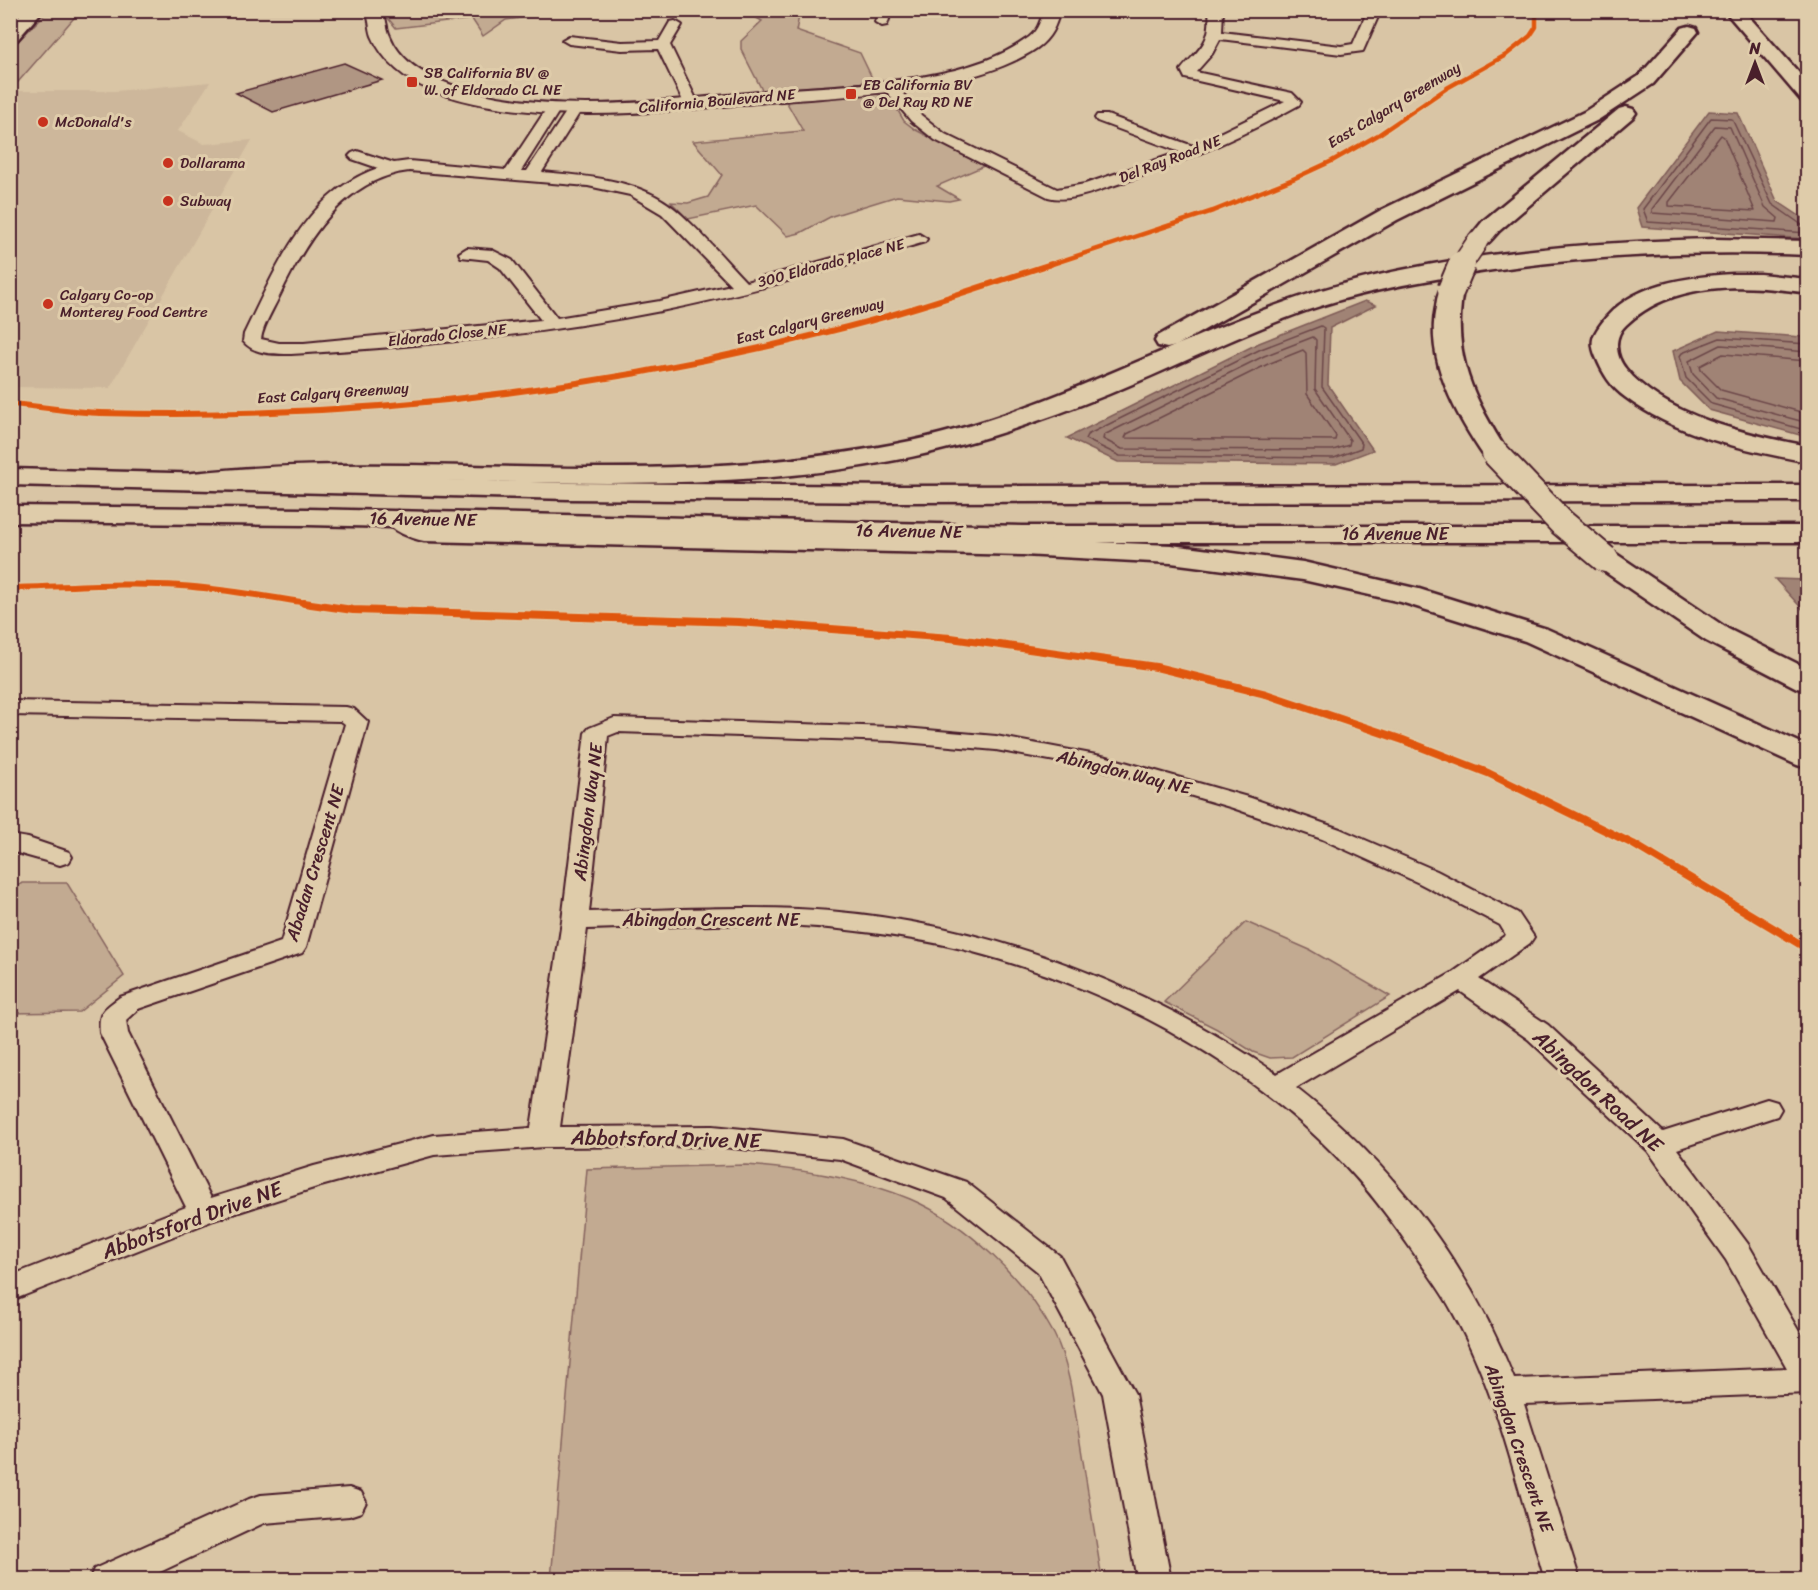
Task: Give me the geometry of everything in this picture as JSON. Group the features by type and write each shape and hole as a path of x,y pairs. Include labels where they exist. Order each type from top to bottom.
{"main road":[{"path":"1733,10 1808,96"},
{"path":"10,36 25,12"},
{"path":"1023,417 1092,385 1209,315 1389,215 1591,116 1646,80 1690,24 1680,58 1663,82 1491,226 1477,242 1457,272 1451,290 1446,320 1453,374 1467,408 1494,453 1561,522 1605,559 1717,635 1808,681"},
{"path":"193,480 275,474 571,476 727,473 809,466 894,452 968,434 1023,417 1099,389 1206,342 1304,304 1397,279 1500,261 1564,254 1714,247 1808,248"},
{"path":"1808,286 1736,282 1698,285 1658,294 1628,308 1606,334 1604,346 1609,362 1620,379 1664,411 1741,440 1808,454"},
{"name":"16 Avenue NE","path":"10,477 568,491 901,494 1808,493"},
{"path":"10,501 481,505 771,502 901,494"},
{"name":"16 Avenue NE","path":"10,514 308,517 1034,534 1808,534"},
{"path":"10,529 237,531 308,517"},
{"path":"398,519 424,533 1023,547 1171,554 1303,571 1408,595 1536,635 1808,758"}],"street":[{"name":"California Boulevard NE","path":"365,12 376,14 380,33 403,67 424,81 478,98 515,105 575,109 635,108 928,81 1002,60 1023,50 1046,30 1052,10"},
{"path":"1216,10 1217,35 1341,50 1358,48 1375,10"},
{"path":"663,45 675,25"},
{"name":"Del Ray Road NE","path":"890,86 916,118 940,137 1054,194 1069,194 1143,172 1195,152 1294,102 1287,96 1190,75 1188,70 1206,53 1217,35"},
{"path":"569,40 603,45 663,45"},
{"path":"663,45 691,103"},
{"path":"510,176 554,108"},
{"path":"531,177 575,109"},
{"path":"1102,118 1195,152"},
{"path":"357,156 390,167"},
{"name":"Eldorado Close NE","path":"409,166 588,181 635,192 668,212 742,287 660,306 464,335 273,348 256,346 252,341 252,334 301,239 316,221 343,196 368,178 390,167 409,166"},
{"path":"614,186 633,177"},
{"name":"300 Eldorado Place NE","path":"742,287 814,270 919,239"},
{"path":"467,253 492,255 506,264 552,323"},
{"name":"Abadan Crescent NE","path":"10,708 346,714 357,722 293,947 129,1003 112,1017 114,1033 203,1212"},
{"name":"Abingdon Way NE","path":"575,921 597,733 614,725 893,734 996,743 1107,764 1242,803 1331,834 1428,877 1509,919 1521,937 1461,978 1276,1087"},
{"path":"10,843 19,843 60,858"},
{"name":"Abingdon Crescent NE","path":"575,921 772,916 871,925 981,945 1069,974 1152,1012 1212,1044 1276,1087 1344,1146 1405,1216 1467,1309 1504,1392 1563,1580"},
{"path":"544,1137 575,921"},
{"name":"Abingdon Road NE","path":"1461,978 1538,1032 1658,1144 1737,1252 1808,1379 1504,1392"},
{"path":"1658,1144 1767,1108"},
{"name":"Abbotsford Drive NE","path":"10,1289 203,1212 314,1177 434,1145 544,1137 712,1136 843,1149 956,1190 1048,1264 1119,1394 1154,1580"},
{"path":"106,1580 261,1509 349,1502"}],"shaded area":[{"path":"48,11 80,11 11,90 11,48"},
{"path":"382,11 571,11 506,20 483,36 472,19 396,28"},
{"path":"571,11 610,11 607,13"},
{"path":"744,11 800,11 796,31 860,53 874,82 762,90 741,49 741,41 762,21"},
{"path":"210,82 178,131 204,144 252,140 110,388 11,387 11,91 116,91"},
{"path":"867,92 890,97 904,121 916,130 984,166 937,186 959,199 949,201 897,196 832,216 800,233 788,236 756,205 688,219 671,202 688,203 708,197 722,175 693,141 803,131 786,101"},
{"path":"22,883 67,883 124,976 79,1012 11,1013 11,890"},
{"path":"1246,922 1310,950 1390,996 1292,1057 1270,1058 1253,1052 1217,1029 1164,1002"},
{"path":"746,1165 787,1169 851,1180 910,1199 931,1209 973,1238 1011,1274 1042,1314 1064,1358 1073,1397 1102,1579 551,1579 587,1169"}],"water":[{"path":"1709,111 1738,113 1777,201 1807,221 1807,239 1642,227 1636,208"},
{"path":"1365,301 1376,305 1330,328 1328,385 1373,450 1336,464 1118,462 1067,438 1259,343"},
{"path":"1718,331 1807,339 1807,437 1709,410 1680,381 1673,351"},
{"path":"1775,579 1807,580 1807,614"}],"building":[{"path":"344,63 382,80 273,112 236,93"}],"cycle path":[{"name":"East Calgary Greenway","path":"10,404 88,412 190,414 281,412 465,398 647,371 825,333 882,318 1173,225 1293,179 1369,140 1436,94 1520,46 1536,27 1536,10"},
{"path":"10,588 159,585 224,590 353,610 739,622 951,638 1156,667 1266,694 1403,740 1488,773 1633,844 1808,949"}],"place":[{"name":"SB California BV @ W. of Eldorado CL NE","path":"412,82"},
{"name":"EB California BV @ Del Ray RD NE","path":"851,94"},
{"name":"McDonald's","path":"43,122"},
{"name":"Dollarama","path":"168,163"},
{"name":"Subway","path":"168,201"},
{"name":"Calgary Co-op Monterey Food Centre","path":"48,304"}]}
